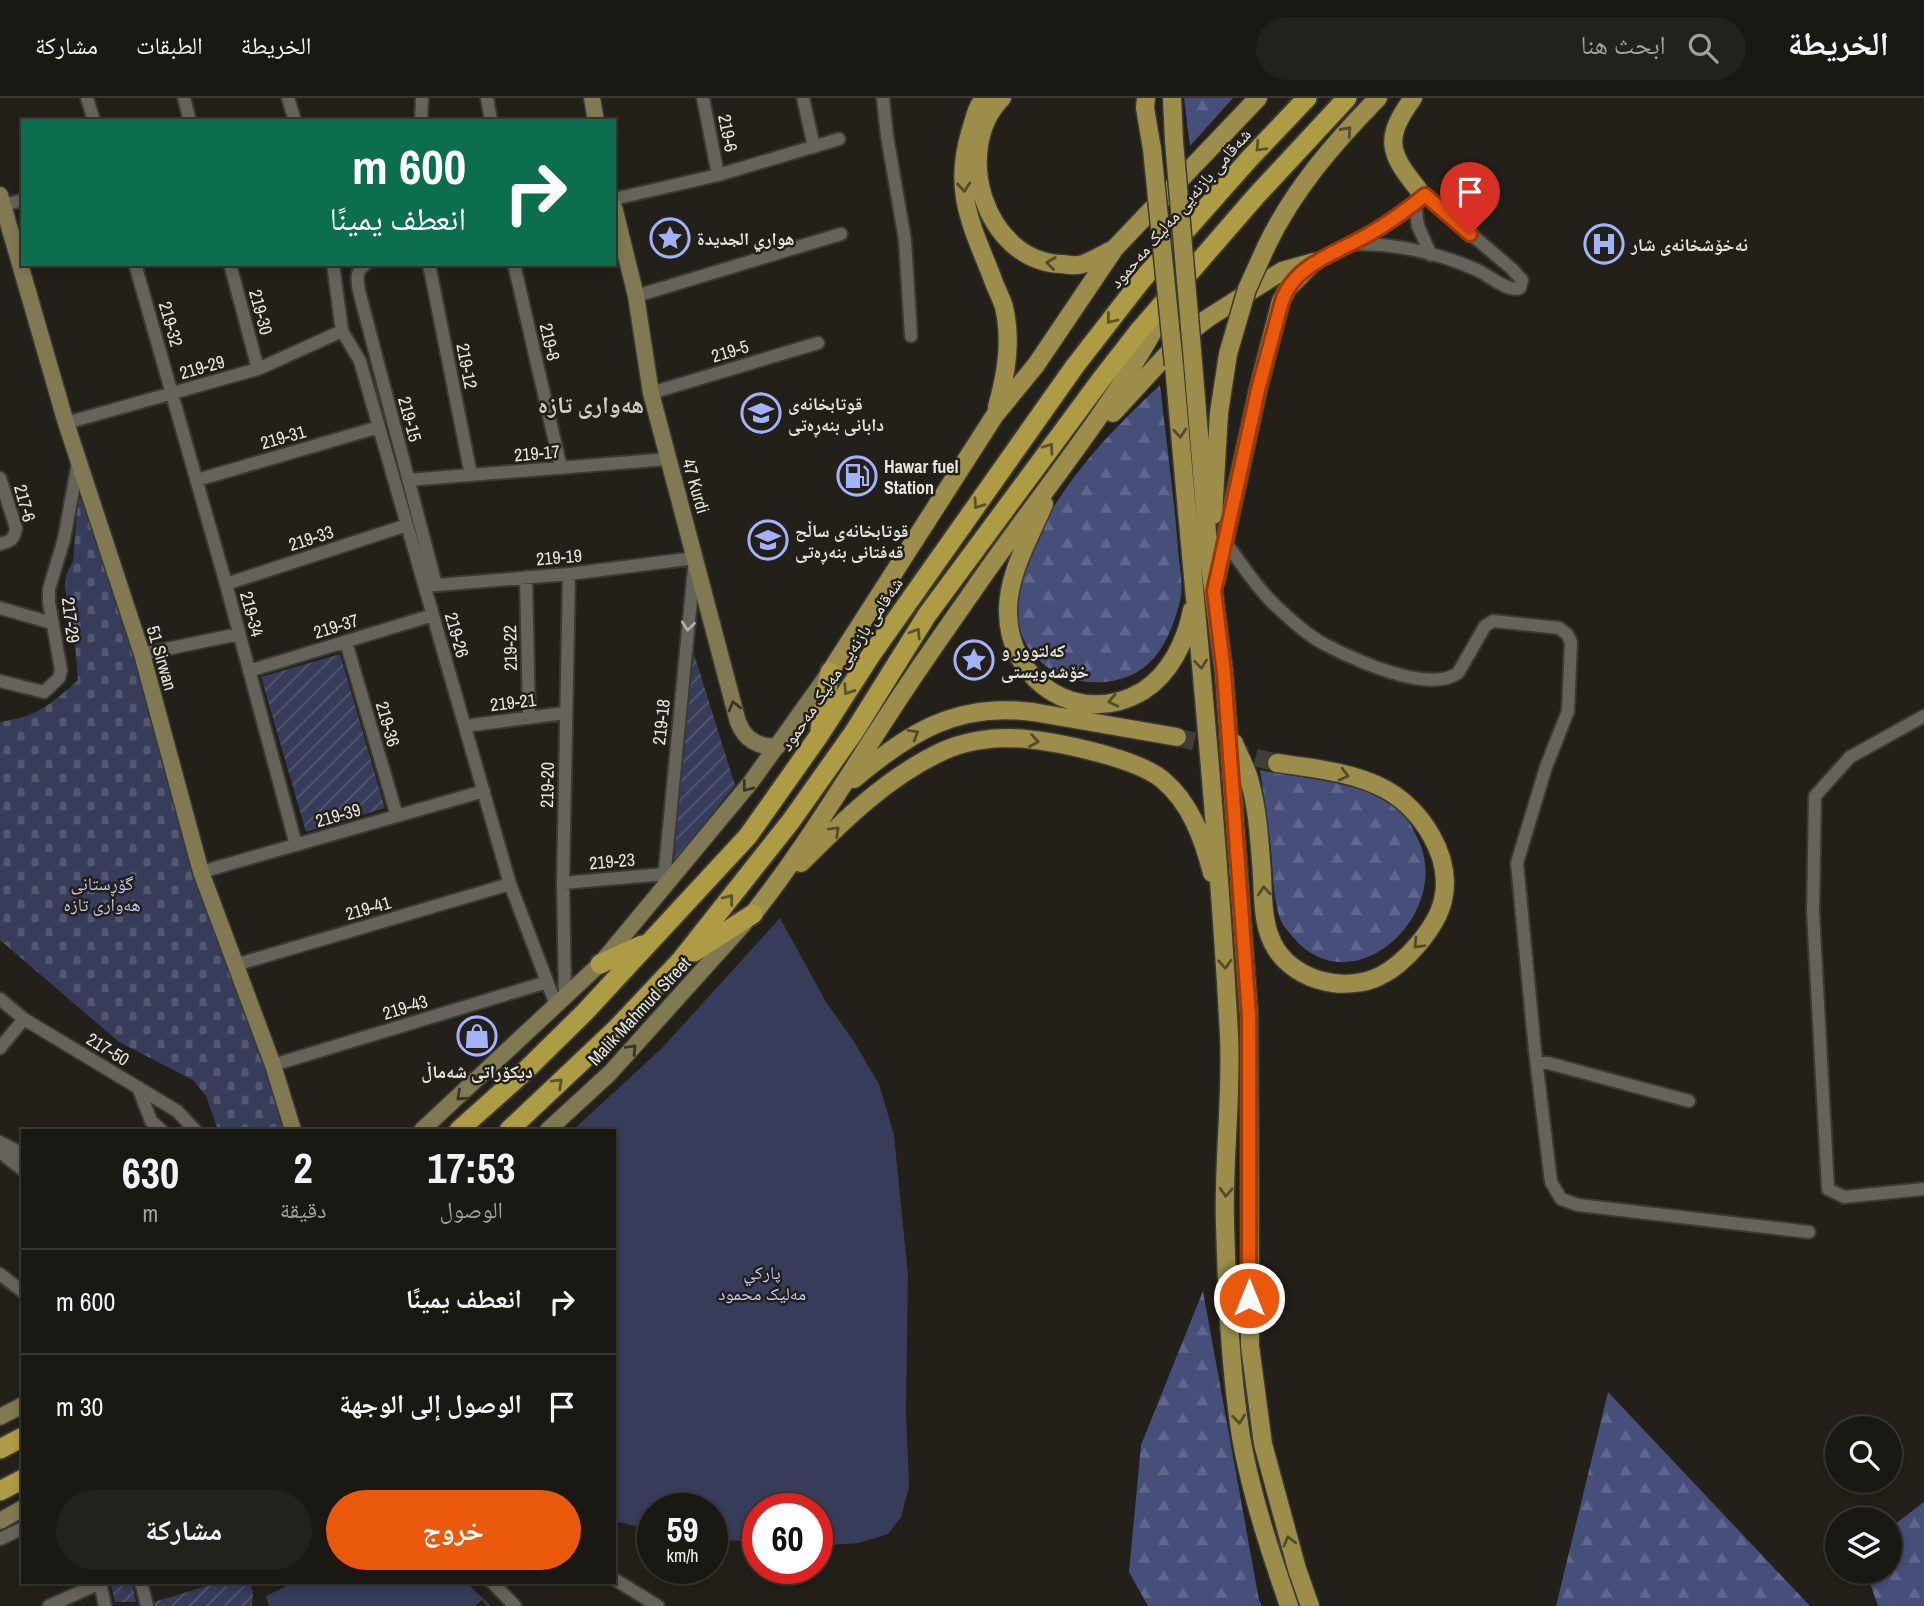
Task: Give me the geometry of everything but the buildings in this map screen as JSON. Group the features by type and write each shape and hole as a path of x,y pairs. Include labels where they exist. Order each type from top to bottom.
{"highway":[{"name":"شەقامی بازنەیی مەلیک مەحمود","path":"460,1129 576,1021 748,836 818,737 871,655 1075,366 1141,281 1307,98"},
{"path":"510,1129 616,1029 681,960 791,821 854,732 927,615 1059,434 1138,332 1256,196 1347,98"},
{"path":"818,737 830,672"},
{"path":"681,960 753,914"},
{"path":"600,964 653,940"},
{"path":"0,1449 21,1438"},
{"path":"0,1491 21,1480"}],"main road":[{"path":"592,98 596,119"},
{"path":"984,98 979,105 968,141 962,173 965,207 1004,307 1009,347 1004,382 995,415"},
{"path":"1002,98 993,106 979,143 978,176 984,203 998,230 1026,256 1047,264 1082,265 1115,248"},
{"path":"1172,98 1193,362 1216,540"},
{"path":"423,1129 600,964 664,882 778,746 830,672 995,415 1036,365 1115,248 1258,98"},
{"path":"1310,1606 1297,1569 1263,1444 1250,1346 1249,1016 1224,673 1214,591 1219,413 1228,354 1247,289 1278,221 1309,176 1350,126 1378,98"},
{"path":"1413,98 1395,127 1391,141 1398,163 1419,196"},
{"path":"1141,102 1152,149 1213,786 1228,1019 1229,1132 1225,1221 1231,1344 1241,1438 1262,1526 1289,1606"},
{"name":"51 Sirwan","path":"2,200 66,423 142,654 201,872 273,1065 293,1129"},
{"name":"47 Kurdi","path":"618,239 636,296 651,393 741,729 757,744 778,746"},
{"path":"1216,540 1282,301 1288,288 1314,262"},
{"path":"1082,442 1124,402 1183,337 1282,271 1314,262"},
{"path":"753,914 784,874 841,790 926,659 1133,368 1176,289"},
{"path":"1056,474 1016,571 1008,608 1011,639 1016,654 1035,680 1064,699 1096,704 1128,698 1142,691 1163,673 1171,662 1186,632 1194,597"},
{"path":"841,790 885,753 920,730 952,716 972,712 1010,709 1177,737"},
{"path":"1228,730 1250,781 1262,863 1266,925 1278,953 1301,974 1330,983 1357,982 1379,977 1397,966 1426,935 1443,900 1443,870 1435,841 1421,819 1403,801 1383,788 1320,769 1277,763"},
{"path":"753,914 803,861 866,801 895,778 944,750 1008,738 1051,743 1111,757 1148,770 1163,780 1192,814 1211,869 1222,919"},
{"name":"Malik Mahmud Street","path":"549,1129 610,1073 753,914"},
{"path":"1228,1019 1249,1016"},
{"path":"0,1521 21,1509"}],"street":[{"path":"88,98 93,119"},
{"path":"184,98 189,119"},
{"path":"288,98 294,119"},
{"path":"421,119 422,98"},
{"path":"487,98 491,119"},
{"name":"219-6","path":"703,98 718,175"},
{"path":"803,98 814,147"},
{"path":"883,98 905,240 911,336"},
{"path":"616,199 718,175 839,139"},
{"path":"1352,244 1391,246 1431,255 1475,269 1511,290 1522,286 1521,278 1512,269 1419,196"},
{"path":"1314,262 1385,225 1419,196"},
{"path":"1419,196 1418,226 1431,255"},
{"path":"2,200 21,200"},
{"path":"636,296 841,234"},
{"name":"219-32","path":"136,266 172,393"},
{"name":"219-30","path":"231,266 258,369"},
{"name":"219-15","path":"364,266 357,276 359,291 408,480 431,585"},
{"name":"219-12","path":"429,266 471,475"},
{"name":"219-8","path":"514,266 561,468"},
{"name":"219-26","path":"334,269 342,331 360,361 407,525 431,585 433,615 510,884 547,982 560,1001"},
{"name":"219-29","path":"66,423 258,369 342,331"},
{"name":"219-5","path":"651,393 818,343"},
{"name":"219-34","path":"172,393 296,845"},
{"name":"219-31","path":"197,480 379,427"},
{"name":"219-17","path":"408,480 668,459"},
{"name":"217-29","path":"0,681 44,692 59,678 61,670 49,589 64,539 79,460"},
{"name":"217-6","path":"0,478 16,528 11,541 0,544"},
{"name":"219-33","path":"226,584 407,525"},
{"path":"1216,540 1273,604 1324,644 1404,678 1452,677 1458,673 1485,626 1493,621 1559,628 1567,634 1571,642 1568,711 1546,766 1517,863 1536,1063 1551,1182 1561,1199 1578,1205 1809,1232"},
{"name":"219-19","path":"431,585 569,574 695,558"},
{"name":"219-18","path":"664,882 695,558"},
{"name":"219-20","path":"560,1001 569,574"},
{"name":"219-22","path":"526,577 529,718"},
{"path":"0,608 52,623"},
{"name":"219-37","path":"249,671 433,615"},
{"path":"142,654 239,634"},
{"name":"219-36","path":"346,642 397,817"},
{"name":"219-21","path":"465,726 565,713"},
{"path":"1924,716 1850,757 1815,796 1813,912 1828,1189 1843,1197 1924,1189"},
{"name":"219-39","path":"201,872 484,791"},
{"name":"219-23","path":"563,883 664,882"},
{"name":"219-41","path":"235,965 510,884"},
{"name":"219-43","path":"273,1065 547,982"},
{"name":"217-50","path":"0,999 24,1019 177,1111 194,1129"},
{"path":"0,1048 24,1019"},
{"path":"1536,1063 1548,1063 1689,1101"},
{"path":"138,1087 151,1121 160,1129"},
{"path":"0,1142 21,1153"},
{"path":"0,1152 21,1168"},
{"path":"0,1275 21,1291"},
{"path":"0,1539 21,1529"},
{"path":"616,1580 658,1606"},
{"path":"49,1606 98,1584"},
{"path":"94,1606 100,1584"},
{"path":"100,1584 105,1606"},
{"path":"142,1584 147,1606"},
{"path":"494,1584 515,1606"}],"green space":[{"path":"1184,98 1233,98 1190,146"},
{"path":"1160,385 1181,579 1179,606 1163,646 1150,663 1123,678 1102,682 1081,681 1043,664 1029,649 1020,630 1018,596 1038,536 1066,488 1120,424"},
{"name":"گۆڕستانی هەواری تازە","path":"88,494 117,577 289,1129 218,1129 206,1096 193,1080 119,1042 0,940 0,722 34,713 78,680 74,633 65,589 66,575 73,561 78,500"},
{"path":"690,641 735,785 674,862"},
{"path":"340,654 385,808 306,832 261,677"},
{"path":"1260,770 1365,791 1394,804 1405,816 1418,839 1425,868 1422,896 1410,922 1391,943 1368,957 1342,962 1316,956 1284,926 1275,897"},
{"name":"پارکي مەليک محمود","path":"780,918 826,1002 879,1084 894,1135 908,1275 906,1410 909,1487 901,1517 888,1534 859,1543 833,1545 833,1493 742,1493 742,1541 728,1540 728,1493 637,1493 637,1526 616,1521 616,1129 574,1129 662,1048"},
{"path":"1203,1291 1262,1606 1148,1606 1129,1572 1141,1445"},
{"path":"1608,1392 1810,1606 1556,1606"},
{"path":"1924,1502 1924,1606 1878,1606 1870,1584 1902,1584 1902,1519"},
{"path":"110,1584 132,1584 136,1602 115,1602"},
{"path":"213,1584 251,1584 253,1593 252,1606 155,1606 154,1602"},
{"path":"291,1584 468,1584 491,1606 487,1606 482,1600 475,1606 269,1606 266,1596"}],"tunnel":[{"path":"1177,737 1277,763"}],"place":[{"name":"هواري الجديدة","path":"670,238"},
{"name":"نەخۆشخانەی شار","path":"1604,244"},
{"name":"قوتابخانەی دابانی بنەڕەتی","path":"761,413"},
{"name":"Hawar fuel Station","path":"857,476"},
{"name":"قوتابخانەی ساڵح قەفتانی بنەڕەتی","path":"768,540"},
{"name":"کەلتوور و خۆشەویستی","path":"974,660"},
{"name":"دیکۆراتی شەماڵ","path":"477,1036"}],"district":[{"name":"هەواری تازە","path":"591,404"}],"route":[{"path":"1249,1298 1249,1016 1224,673 1214,591 1258,390 1284,294 1288,288 1314,262 1385,225 1425,195 1470,234"}]}
